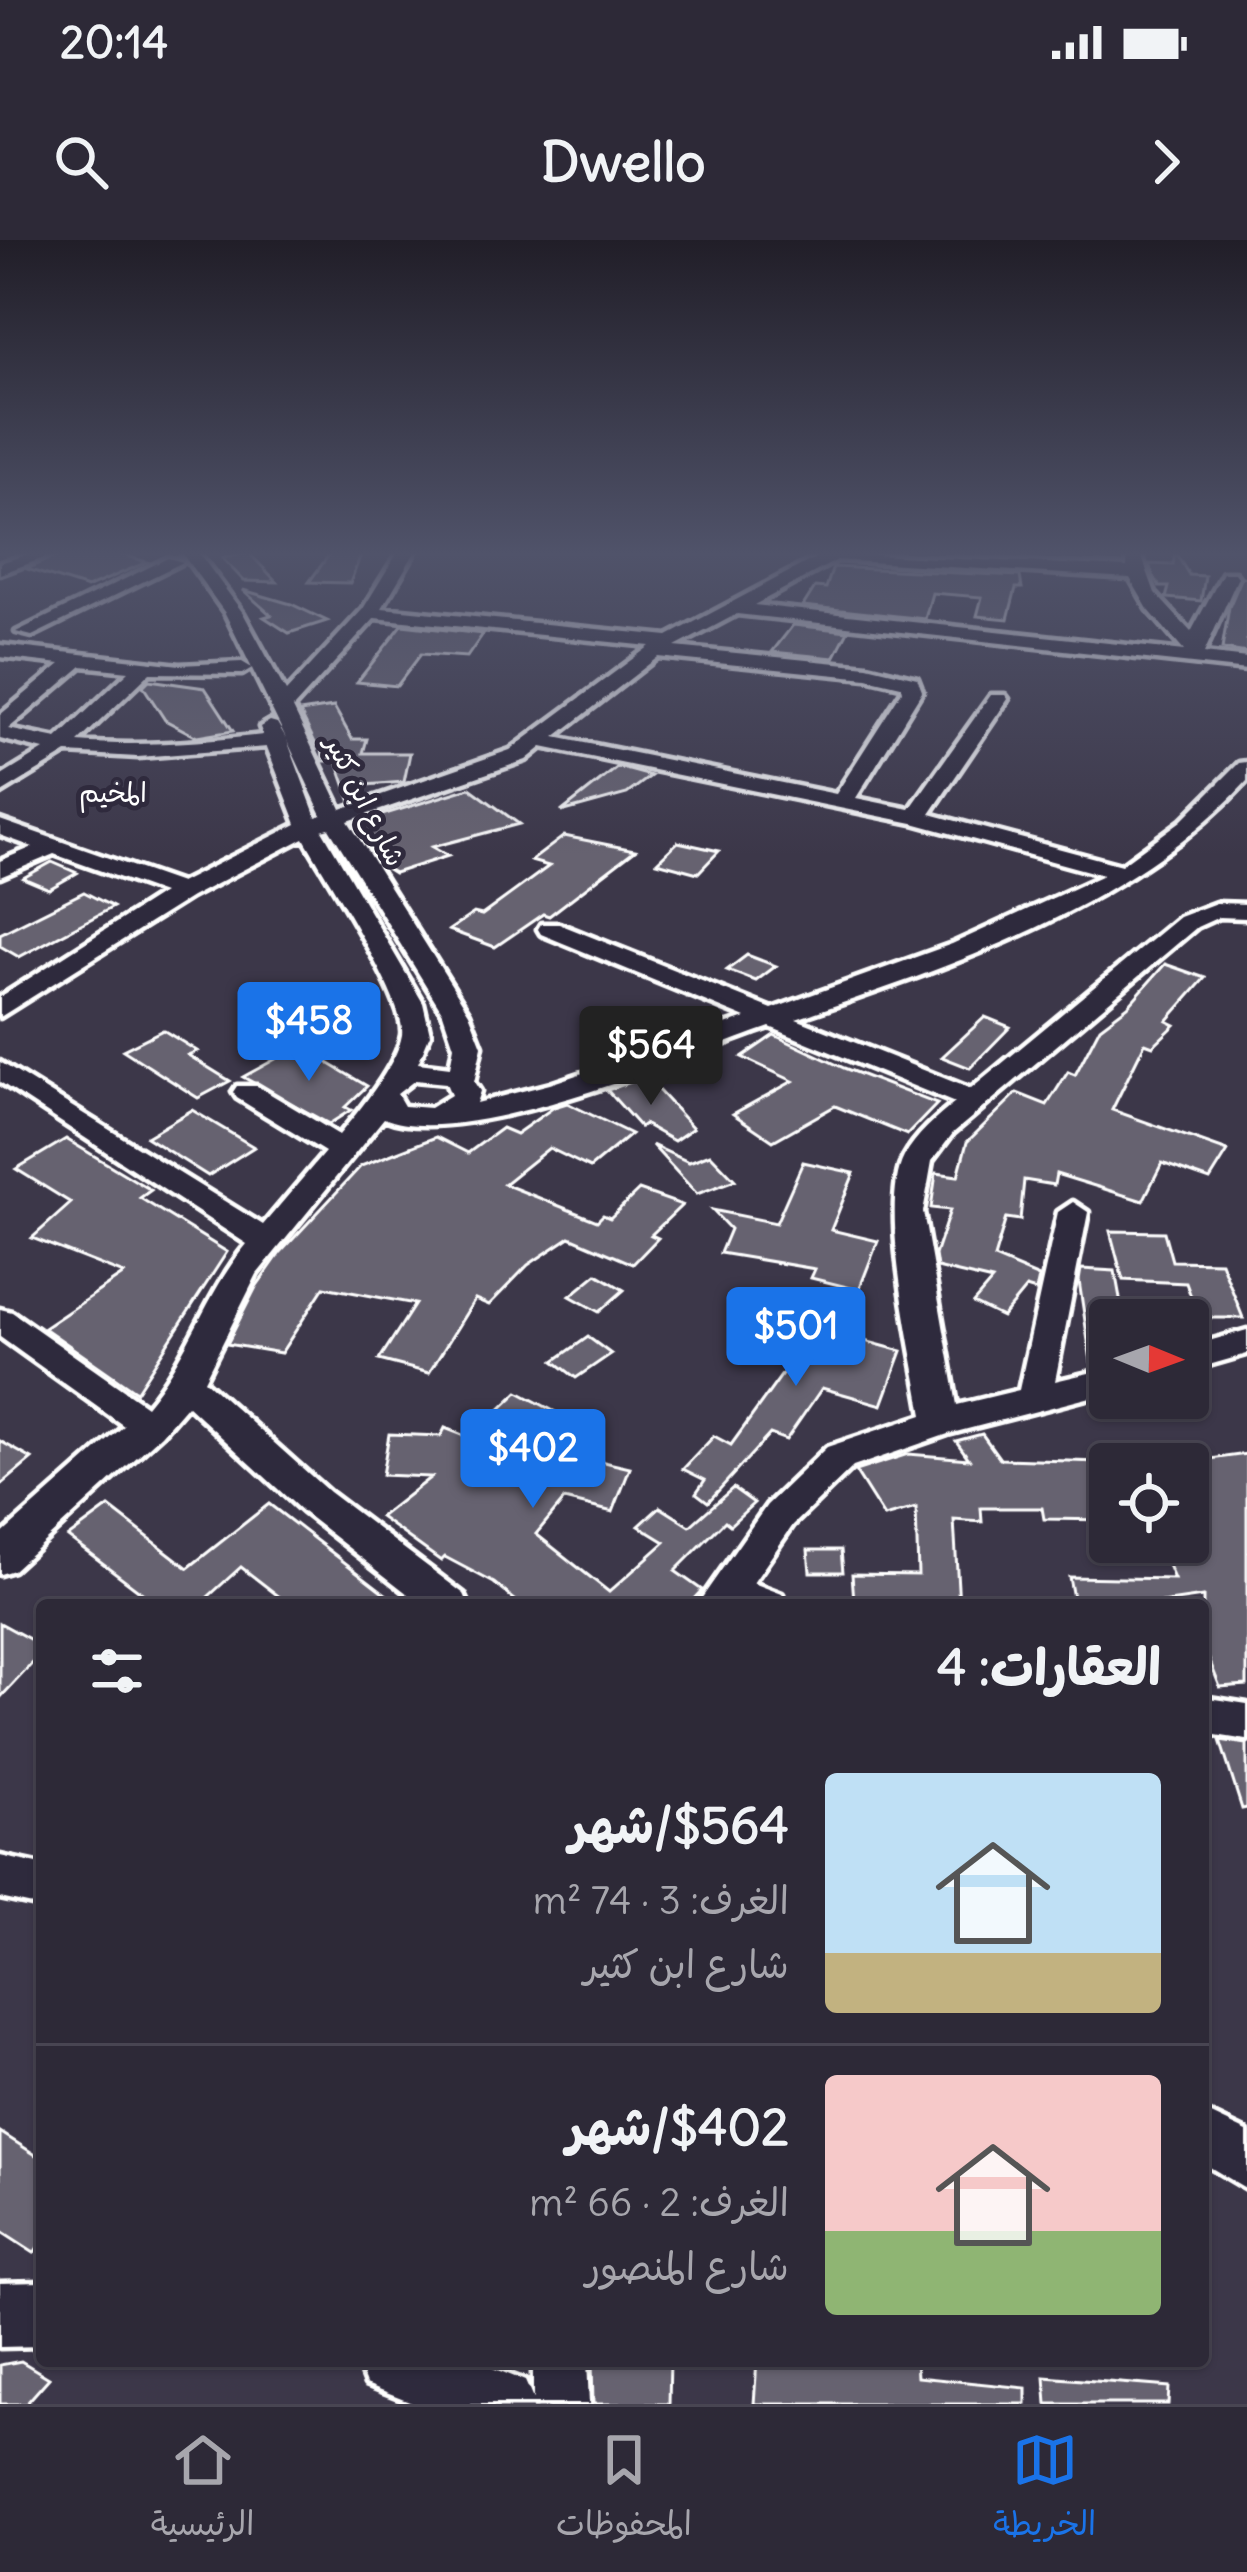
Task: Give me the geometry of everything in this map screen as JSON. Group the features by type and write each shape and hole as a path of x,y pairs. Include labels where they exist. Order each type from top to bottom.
{"main road":[{"path":"0,2315 36,2314"},
{"path":"405,2367 502,2404"}],"street":[{"path":"16,653 144,668 242,668"},
{"path":"67,653 0,729 58,750 159,751 277,740"},
{"name":"شارع ابن كثير","path":"233,653 277,740 309,827 410,1003 416,1034 391,1088"},
{"name":"شارع ابن كثير","path":"256,653 285,705 334,817 455,1013 468,1046 461,1082"},
{"path":"285,705 332,653"},
{"path":"0,1010 182,892 309,827 494,766 539,740 652,653"},
{"path":"716,653 910,682 912,691 843,801"},
{"path":"1198,653 1247,664"},
{"path":"0,787 58,750 144,668"},
{"path":"916,817 998,699"},
{"path":"539,740 916,817 1124,873"},
{"path":"391,1088 396,1114 429,1118 496,1108 773,1018 970,944 1124,873 1185,831 1247,768"},
{"path":"0,827 182,892"},
{"path":"0,870 53,846"},
{"path":"942,1422 912,1244 910,1180 927,1143 1189,922 1216,910 1247,911"},
{"path":"550,929 976,1101"},
{"path":"0,1070 265,1241"},
{"path":"0,1558 149,1426 184,1383 229,1295 265,1241 346,1151 391,1088 428,1070 461,1082 577,1083"},
{"path":"346,1151 464,1099 461,1082"},
{"path":"247,1091 346,1151"},
{"path":"1035,1397 1073,1212"},
{"path":"0,1320 149,1426"},
{"path":"1209,1353 1247,1342"},
{"path":"184,1383 316,1502 442,1599"},
{"path":"721,1598 780,1515 840,1457 942,1422 1089,1385"},
{"path":"1209,1716 1247,1722"},
{"path":"0,1877 36,1885"},
{"path":"1209,2139 1247,2164"},
{"path":"560,2367 561,2404"}],"building":[{"path":"380,653 470,653 467,657 421,654 397,686 357,682"},
{"path":"782,653 837,653 834,658"},
{"path":"149,680 205,688 233,731 197,737 165,720 143,686"},
{"path":"334,707 352,739 367,739 363,753 410,753 404,782 353,786 350,799 337,761 323,761 322,745 316,745 300,712"},
{"path":"618,767 651,776 627,794 561,812"},
{"path":"470,788 519,824 432,847 448,856 394,873 381,865 360,831 369,819"},
{"path":"564,836 635,850 549,916 543,914 495,947 449,930 474,913 482,915 549,866 531,861"},
{"path":"678,842 719,851 698,873 657,862"},
{"path":"52,862 77,873 49,889 23,878"},
{"path":"84,892 113,907 19,957 0,946 0,934"},
{"path":"747,955 776,966 756,981 727,970"},
{"path":"1165,964 1205,978 1167,1021 1175,1025 1153,1046 1145,1043 1112,1110 1228,1151 1210,1180 1162,1163 1143,1201 1056,1174 1054,1185 1024,1180 1020,1220 1006,1218 994,1258 1039,1277 1036,1291 1026,1288 1002,1317 973,1303 992,1281 937,1268 935,1255 950,1210 931,1208 936,1173 958,1176 967,1142 1017,1093 1047,1105 1068,1072 1075,1075 1100,1027 1128,1006"},
{"path":"301,1009 342,1028 313,1047 272,1028"},
{"path":"985,1017 1010,1027 970,1068 942,1057"},
{"path":"163,1030 197,1051 188,1055 230,1081 198,1098 123,1050"},
{"path":"774,1035 937,1104 907,1135 835,1106 773,1141 733,1114 793,1081 742,1057"},
{"path":"299,1046 367,1086 345,1107 351,1110 329,1124 243,1077"},
{"path":"646,1077 693,1128 674,1141 644,1124 640,1127 607,1090"},
{"path":"567,1103 631,1134 590,1168 549,1148 504,1184 597,1221 603,1215 610,1218 639,1190 682,1205 651,1235 658,1238 633,1264 570,1237 528,1265 489,1305 475,1299 429,1373 379,1360 415,1304 324,1287 281,1353 227,1344 256,1287 280,1253 361,1166 436,1137 468,1153 502,1128 516,1134"},
{"path":"192,1110 254,1147 208,1176 146,1137"},
{"path":"66,1139 151,1190 140,1198 227,1252 136,1392 44,1328 124,1274 32,1238 71,1203 16,1169"},
{"path":"652,1145 689,1162 710,1154 735,1180 697,1194"},
{"path":"803,1162 854,1173 831,1230 878,1241 859,1290 811,1278 815,1269 720,1253 730,1229 712,1210 776,1223"},
{"path":"1110,1231 1164,1232 1172,1261 1221,1262 1243,1318 1209,1318 1209,1299 1192,1299 1186,1283 1123,1280"},
{"path":"1081,1269 1115,1271 1120,1299 1089,1299 1089,1348"},
{"path":"597,1274 624,1290 599,1312 570,1296"},
{"path":"750,1310 803,1319 801,1324 902,1351 882,1405 822,1388 786,1440 770,1434 708,1502 696,1493 705,1480 683,1469 714,1436 731,1445 799,1351 741,1340"},
{"path":"588,1337 611,1354 576,1378 554,1361"},
{"path":"518,1392 565,1417 536,1446 630,1468 613,1512 564,1500 536,1534 609,1592 665,1542 639,1526 660,1507 690,1526 733,1488 754,1503 730,1525 725,1521 675,1571 702,1590 694,1599 514,1599 445,1557 441,1561 380,1517 431,1477 382,1475 389,1434 441,1436 445,1428 470,1438"},
{"path":"982,1434 1000,1459 1089,1462 1089,1520 1044,1519 1042,1508 981,1508 982,1522 954,1520 959,1599 854,1599 852,1574 918,1575 916,1508 884,1517 855,1471 908,1454 969,1459 956,1441"},
{"path":"0,1441 32,1459 0,1486"},
{"path":"1247,1454 1247,1685 1220,1687 1209,1659 1209,1599 1073,1599 1069,1577 1174,1579 1167,1563 1209,1563 1209,1459"},
{"path":"269,1504 392,1599 282,1599 241,1567 206,1599 150,1599 68,1537 109,1507 188,1568"},
{"path":"808,1550 841,1550 843,1572 810,1572"},
{"path":"0,1623 36,1643 36,1659 0,1698"},
{"path":"1220,1740 1247,1744 1247,1808 1242,1809"},
{"path":"0,2132 36,2155 36,2250 0,2231"},
{"path":"21,2361 49,2378 26,2404 0,2404 0,2365"},
{"path":"592,2367 670,2367 669,2404 593,2404"},
{"path":"757,2367 916,2367 917,2377 1026,2388 1026,2404 754,2404"},
{"path":"1045,2377 1169,2387 1168,2404 1047,2404"}],"district":[{"name":"المخيم","path":"113,793"}]}
